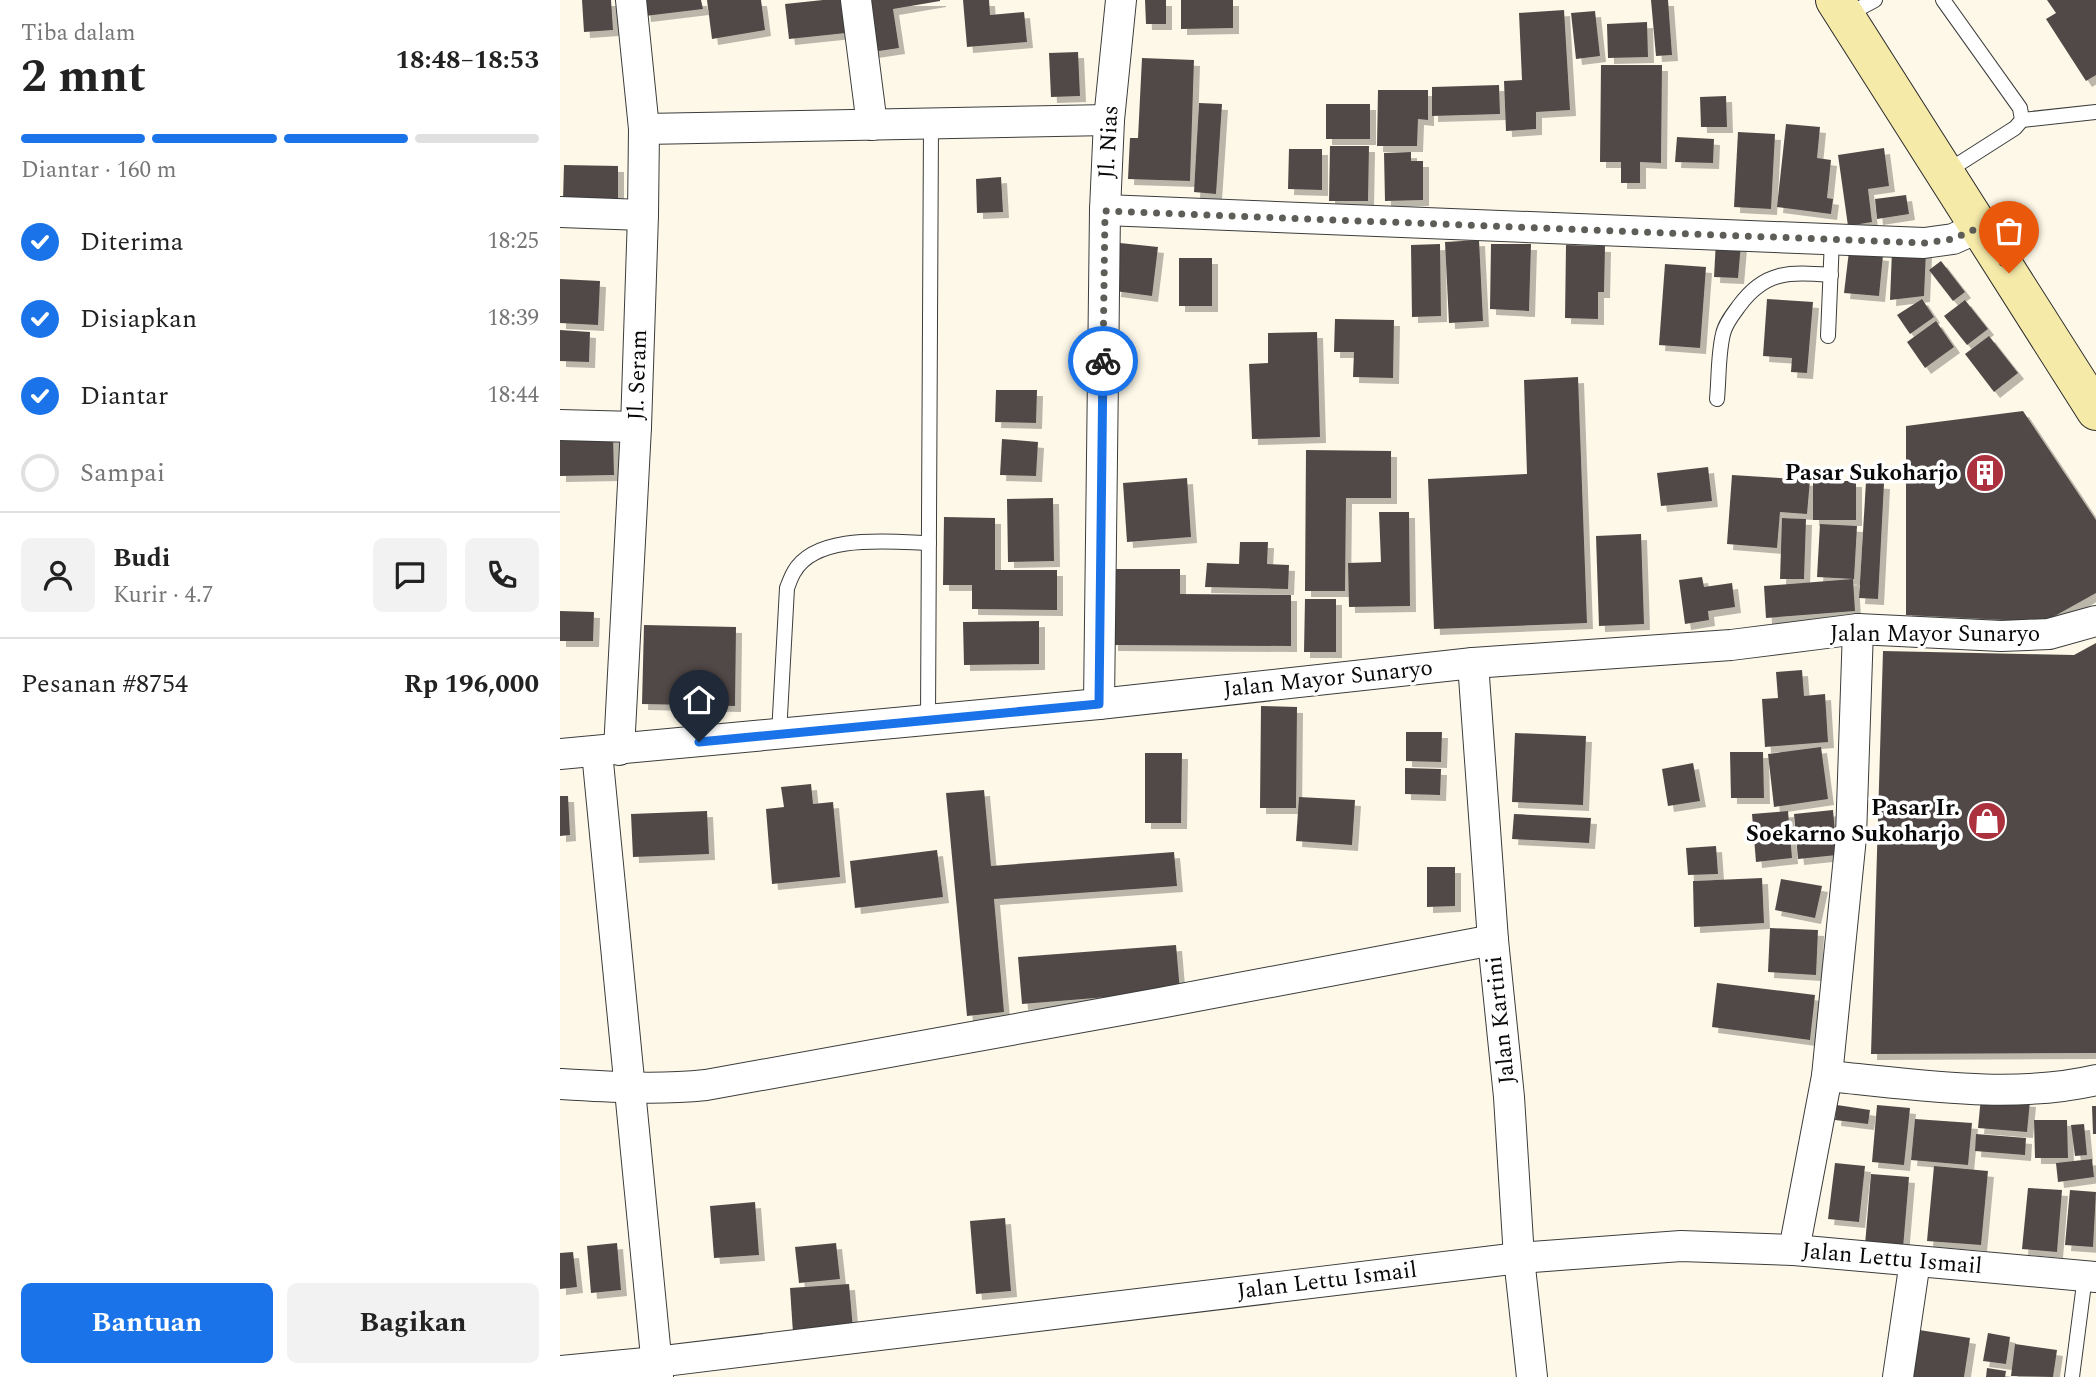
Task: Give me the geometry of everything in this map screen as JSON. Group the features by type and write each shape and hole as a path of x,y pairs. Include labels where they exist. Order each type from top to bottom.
{"main road":[{"path":"1846,3 1945,173 2096,411"}],"street":[{"name":"Jl. Seram","path":"631,0 644,129 643,215 636,427 608,751 628,1088 657,1369"},
{"path":"856,0 872,125"},
{"name":"Jl. Nias","path":"1099,704 1105,211 1109,120 1121,2"},
{"path":"644,129 1109,120"},
{"path":"1105,211 1924,243 1953,239 1980,227"},
{"path":"560,212 643,215"},
{"path":"560,425 636,427"},
{"name":"Jalan Mayor Sunaryo","path":"560,754 1099,704 1473,663 1731,645 1858,629 2001,636 2049,634 2096,621"},
{"path":"1794,1250 1827,1076 1851,837 1858,629"},
{"name":"Jalan Kartini","path":"1473,663 1493,940 1509,1097 1519,1258 1532,1377"},
{"path":"560,1084 628,1088 694,1086 1493,940"},
{"path":"1827,1076 1965,1089 2066,1087 2096,1080"},
{"name":"Jalan Lettu Ismail","path":"560,1371 657,1369 1519,1258 1681,1246 1794,1250 2091,1277"},
{"path":"1898,1377 1915,1261"}],"lane":[{"path":"1943,0 2020,108 2022,120"},
{"path":"1945,173 2015,128 2022,120 2096,112"},
{"path":"928,720 931,124"},
{"path":"1828,336 1832,239"},
{"path":"1717,400 1723,332 1746,295 1765,280 1782,274 1800,272 1830,275"},
{"path":"779,734 787,588 794,571 811,555 835,545 869,542 929,543"},
{"path":"2072,1377 2091,1277"}],"building":[{"path":"582,0 611,0 613,30 584,32"},
{"path":"643,0 701,0 703,9 645,16"},
{"path":"707,0 761,0 765,30 712,39"},
{"path":"842,0 846,33 789,39 785,4"},
{"path":"863,0 940,1 893,9 899,48 872,52"},
{"path":"963,0 989,0 990,15 1024,12 1027,42 967,47"},
{"path":"1145,0 1166,0 1166,24 1146,24"},
{"path":"1181,0 1233,0 1233,28 1181,29"},
{"path":"1651,0 1668,0 1672,55 1656,56"},
{"path":"2047,0 2096,0 2096,75 2086,81 2046,19 2056,13"},
{"path":"1564,10 1570,110 1536,112 1536,129 1506,131 1504,81 1522,80 1519,13"},
{"path":"1595,11 1600,56 1576,59 1571,13"},
{"path":"1647,22 1648,57 1608,58 1607,24"},
{"path":"1078,52 1080,96 1051,97 1049,53"},
{"path":"1142,58 1194,60 1190,181 1128,179 1130,138 1138,138"},
{"path":"1601,65 1662,65 1661,163 1640,162 1640,183 1621,183 1621,162 1600,162"},
{"path":"1499,85 1500,114 1432,116 1432,87"},
{"path":"1378,90 1428,90 1428,120 1418,119 1417,146 1377,146"},
{"path":"1726,96 1727,127 1701,127 1700,97"},
{"path":"1199,103 1222,104 1216,194 1194,192"},
{"path":"1326,104 1370,104 1370,139 1326,139"},
{"path":"1786,124 1820,127 1817,158 1831,160 1827,198 1833,199 1831,214 1777,207"},
{"path":"1738,132 1775,134 1771,209 1734,207"},
{"path":"1677,137 1714,139 1713,163 1675,162"},
{"path":"1330,146 1369,146 1368,201 1329,201"},
{"path":"1884,148 1889,186 1868,189 1872,222 1848,226 1838,155"},
{"path":"1289,149 1322,149 1322,190 1288,189"},
{"path":"1411,152 1411,161 1423,161 1423,200 1385,201 1384,153"},
{"path":"564,165 618,166 618,201 563,200"},
{"path":"1001,177 1003,212 977,213 976,179"},
{"path":"1906,195 1909,214 1877,219 1875,199"},
{"path":"1479,240 1483,321 1449,323 1445,242"},
{"path":"1716,241 1741,244 1738,278 1714,277"},
{"path":"1120,243 1158,247 1152,296 1115,291"},
{"path":"1440,244 1441,316 1412,317 1411,245"},
{"path":"1491,244 1531,244 1529,311 1490,309"},
{"path":"1566,245 1605,246 1604,292 1598,292 1598,319 1565,318"},
{"path":"1849,251 1883,255 1879,296 1844,293"},
{"path":"1892,251 1926,251 1924,296 1890,300"},
{"path":"1179,258 1212,258 1212,306 1179,306"},
{"path":"1941,261 1965,292 1953,301 1929,270"},
{"path":"1665,264 1706,267 1700,348 1659,345"},
{"path":"560,279 600,281 598,325 560,323"},
{"path":"1767,299 1813,302 1807,373 1791,372 1792,358 1763,356"},
{"path":"1922,299 1934,317 1910,334 1897,315"},
{"path":"1965,300 1988,329 1967,345 1944,316"},
{"path":"1335,319 1394,320 1393,378 1353,377 1354,352 1334,352"},
{"path":"1936,321 1954,347 1925,368 1907,342"},
{"path":"560,330 590,332 589,362 560,361"},
{"path":"1317,332 1320,437 1252,439 1249,364 1268,363 1268,333"},
{"path":"1989,336 2018,373 1994,392 1965,354"},
{"path":"1578,377 1587,623 1434,629 1428,479 1527,474 1524,380"},
{"path":"996,390 1037,390 1036,423 995,422"},
{"name":"Pasar Sukoharjo","path":"2023,411 2096,520 2096,593 2044,622 1906,615 1906,426"},
{"path":"613,435 614,475 560,476 560,437"},
{"path":"1002,439 1038,442 1036,476 1000,475"},
{"path":"1306,450 1391,451 1391,498 1346,498 1345,591 1305,591"},
{"path":"1708,467 1712,501 1661,506 1657,473"},
{"path":"1732,475 1810,480 1807,514 1780,512 1777,548 1727,544"},
{"path":"1187,478 1191,537 1127,542 1123,483"},
{"path":"1813,481 1856,481 1856,520 1813,520"},
{"path":"1866,482 1884,483 1878,599 1859,598"},
{"path":"1053,498 1054,561 1008,562 1007,499"},
{"path":"1379,512 1409,512 1410,606 1349,607 1348,563 1381,562"},
{"path":"944,517 995,518 995,570 1057,570 1057,610 972,609 972,585 943,585"},
{"path":"1782,518 1806,519 1804,579 1780,579"},
{"path":"1820,524 1857,526 1854,579 1817,577"},
{"path":"1641,534 1644,624 1599,626 1596,536"},
{"path":"1240,542 1268,542 1267,564 1289,565 1288,589 1205,587 1207,563 1239,564"},
{"path":"1112,569 1180,569 1180,594 1291,595 1291,646 1112,645"},
{"path":"1702,577 1704,587 1732,583 1735,607 1708,611 1709,620 1685,624 1679,580"},
{"path":"1853,579 1855,611 1766,618 1764,586"},
{"path":"1305,599 1336,599 1336,652 1304,652"},
{"path":"560,611 594,612 593,641 560,641"},
{"path":"1039,621 1039,664 964,665 963,622"},
{"path":"644,625 736,627 735,706 642,704"},
{"name":"Pasar Ir. Soekarno Sukoharjo","path":"2096,643 2096,1053 1871,1054 1883,651 2074,655"},
{"path":"1802,670 1804,696 1825,694 1828,742 1765,747 1762,699 1778,698 1776,672"},
{"path":"1261,706 1297,707 1296,808 1260,808"},
{"path":"1406,732 1442,732 1441,762 1406,761"},
{"path":"1515,733 1586,736 1583,805 1512,802"},
{"path":"1821,747 1828,799 1774,807 1768,754"},
{"path":"1730,752 1763,752 1764,798 1731,798"},
{"path":"1145,753 1182,753 1181,823 1145,823"},
{"path":"1693,763 1700,801 1668,806 1662,769"},
{"path":"1405,768 1441,769 1440,795 1405,794"},
{"path":"811,784 813,804 833,802 840,877 772,884 766,809 784,807 781,787"},
{"path":"984,790 991,866 1174,852 1177,886 994,899 1004,1012 967,1016 946,793"},
{"path":"560,796 568,796 570,835 560,836"},
{"path":"1299,797 1355,800 1352,845 1296,841"},
{"path":"1833,810 1837,855 1798,859 1794,814"},
{"path":"707,811 709,854 633,857 631,814"},
{"path":"1788,811 1792,858 1756,862 1752,814"},
{"path":"1514,814 1591,818 1589,843 1512,839"},
{"path":"1716,846 1718,874 1688,875 1686,848"},
{"path":"937,850 943,897 855,908 850,861"},
{"path":"1427,867 1455,867 1455,906 1427,907"},
{"path":"1762,878 1764,923 1694,927 1693,881"},
{"path":"1781,879 1822,886 1815,918 1775,910"},
{"path":"1770,928 1818,930 1816,975 1768,972"},
{"path":"1176,945 1180,991 1022,1004 1018,957"},
{"path":"1717,983 1815,995 1810,1040 1712,1027"},
{"path":"1981,1097 2030,1101 2027,1132 1978,1128"},
{"path":"1837,1105 1870,1110 1868,1124 1835,1120"},
{"path":"1877,1105 1910,1108 1904,1165 1872,1162"},
{"path":"2092,1106 2096,1106 2096,1134 2093,1134"},
{"path":"1915,1119 1972,1123 1968,1165 1911,1160"},
{"path":"2034,1120 2067,1120 2068,1158 2035,1158"},
{"path":"2084,1124 2087,1155 2075,1156 2071,1125"},
{"path":"1976,1134 2026,1138 2025,1155 1975,1151"},
{"path":"2092,1159 2094,1177 2058,1182 2056,1163"},
{"path":"1835,1163 1865,1166 1859,1222 1828,1219"},
{"path":"1934,1166 1988,1171 1981,1245 1927,1241"},
{"path":"1871,1174 1909,1177 1903,1248 1865,1245"},
{"path":"2028,1188 2062,1190 2057,1252 2022,1249"},
{"path":"2070,1190 2096,1192 2093,1247 2065,1245"},
{"path":"755,1202 759,1255 714,1258 710,1206"},
{"path":"1005,1218 1011,1291 976,1294 970,1221"},
{"path":"617,1243 621,1290 591,1293 587,1246"},
{"path":"836,1243 840,1279 799,1283 795,1247"},
{"path":"573,1252 577,1287 560,1289 560,1253"},
{"path":"849,1284 853,1329 793,1333 790,1288"},
{"path":"1913,1329 1970,1338 1964,1377 1905,1377"},
{"path":"1988,1333 2010,1337 2006,1364 1983,1361"},
{"path":"2015,1344 2057,1350 2053,1377 2011,1376"},
{"path":"1987,1368 2006,1371 2005,1377 1986,1377"}],"way so far":[{"path":"1103,361 1105,211 1924,243 1953,239 1980,227 2009,273"}],"place":[{"name":"Pasar Sukoharjo","path":"1985,473"},
{"name":"Pasar Ir. Soekarno Sukoharjo","path":"1987,821"}],"route":[{"path":"699,742 1099,704 1103,361"}]}
